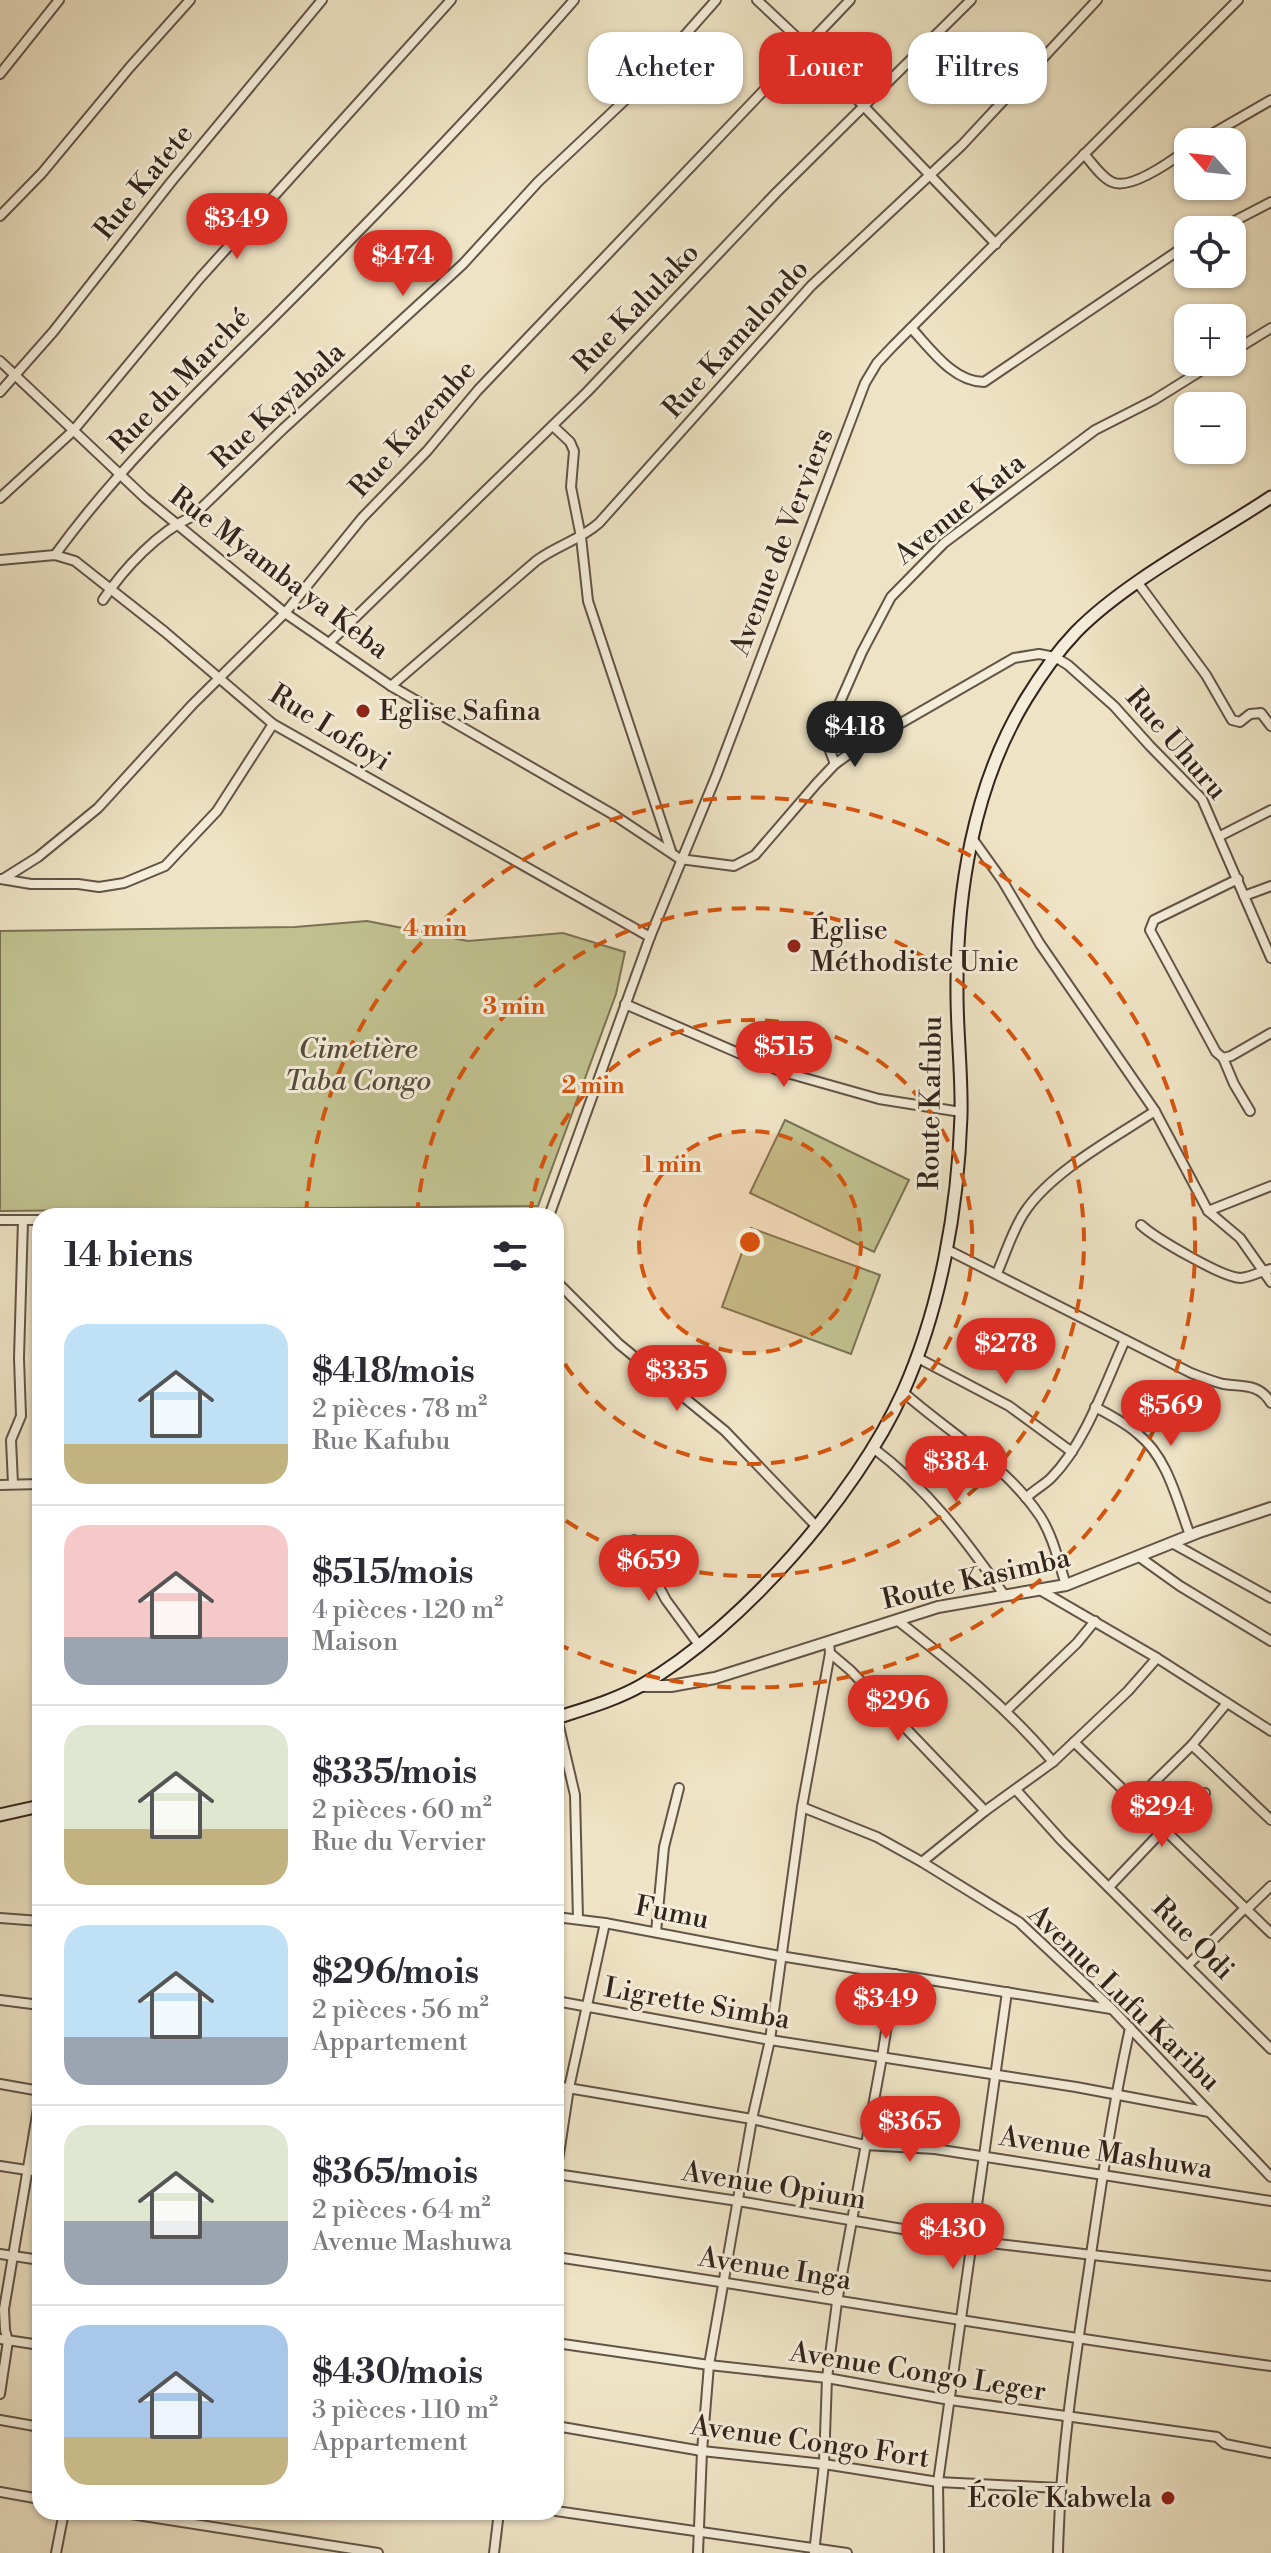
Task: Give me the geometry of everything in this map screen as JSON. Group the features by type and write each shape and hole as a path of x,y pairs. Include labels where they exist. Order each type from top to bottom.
{"main road":[{"name":"Route Kafubu","path":"564,1715 641,1686 699,1645 767,1582 817,1527 847,1488 872,1447 903,1392 936,1295 946,1249 954,1201 961,1112 957,943 960,904 972,838 1007,736 1026,699 1078,629 1138,583 1271,497"},
{"path":"0,1815 32,1808"}],"street":[{"path":"0,74 59,0"},
{"path":"0,216 42,173 190,0"},
{"name":"Rue Katete","path":"0,392 17,376 322,0"},
{"path":"0,498 73,431 200,278 451,0"},
{"name":"Rue du Marché","path":"55,555 120,475 216,373 411,177 574,0"},
{"name":"Rue Kayabala","path":"103,600 111,588 176,524 201,509 283,429 463,264 538,182 640,86 716,0"},
{"path":"757,0 791,32"},
{"name":"Rue Kazembe","path":"819,32 850,0"},
{"name":"Rue Kalulako","path":"329,643 553,426 862,106 971,0"},
{"name":"Rue Kamalondo","path":"391,686 536,561 554,548 581,537 611,512 819,278 962,145 1097,0"},
{"name":"Avenue de Verviers","path":"552,1208 650,937 723,760 865,383 877,363 911,328 1238,0"},
{"name":"Rue Kazembe","path":"2,879 38,857 98,808 219,677 285,613 362,518 427,451 478,390 759,95"},
{"path":"1222,128 1271,100"},
{"path":"862,106 996,244"},
{"path":"1084,154 1110,182 1117,184 1154,172 1174,158"},
{"path":"1244,216 1271,202"},
{"path":"911,328 946,364 966,379 984,382 1174,253"},
{"path":"1246,343 1271,328"},
{"name":"Rue Myamba ya Keba","path":"0,361 120,475 285,613 391,686 680,859"},
{"name":"Avenue Kata","path":"835,764 827,743 831,718 885,606 925,560 1095,430 1193,376"},
{"path":"553,426 570,442 574,451 571,487 592,618 671,851"},
{"path":"0,560 55,555"},
{"name":"Rue Lofoyi","path":"55,555 75,561 111,588 273,724 650,937"},
{"path":"1138,583 1206,675 1232,720 1240,722 1250,714 1261,713 1271,726"},
{"path":"680,859 734,866 743,862 765,846 835,764 856,749 1014,658 1029,654 1055,657"},
{"name":"Rue Uhuru","path":"1055,657 1097,688 1202,799 1271,958"},
{"path":"2,879 31,884 99,887 124,883 165,866 217,811 273,724"},
{"path":"1220,836 1271,810"},
{"path":"972,838 1002,880 1040,944 1155,1111 1208,1211 1240,1238 1267,1270 1271,1282"},
{"path":"1238,879 1154,920 1150,930 1250,1111"},
{"path":"1244,896 1271,886"},
{"path":"625,1004 780,1071 879,1099 961,1112"},
{"path":"1223,1058 1271,1033"},
{"path":"997,1273 1023,1213 1038,1195 1155,1111"},
{"path":"1208,1211 1271,1186"},
{"path":"0,1220 32,1220"},
{"path":"13,1484 11,1440 21,1416 19,1358 23,1220"},
{"path":"1141,1225 1175,1248 1229,1275 1244,1278 1267,1270"},
{"path":"946,1249 1214,1382 1255,1388 1265,1394 1271,1403"},
{"path":"564,1289 619,1344 725,1431 817,1527"},
{"path":"1026,1498 1050,1479 1072,1452 1125,1340"},
{"path":"916,1357 1009,1406 1072,1452"},
{"path":"903,1392 988,1461 1026,1498 1042,1519 1066,1585"},
{"path":"1095,1407 1139,1435 1154,1452 1165,1470 1190,1535"},
{"path":"872,1447 906,1472 936,1504 1005,1596"},
{"path":"0,1485 32,1484"},
{"path":"1265,1509 1271,1518"},
{"name":"Route Kasimba","path":"641,1686 671,1686 715,1678 829,1648 938,1607 1066,1585 1190,1535 1265,1509"},
{"path":"634,1540 659,1589 699,1645"},
{"path":"1172,1543 1271,1598"},
{"path":"1138,1556 1180,1586 1271,1641"},
{"path":"1040,1590 1157,1658 1271,1731"},
{"path":"897,1620 976,1682 1053,1762"},
{"path":"1006,1711 1077,1643 1095,1621"},
{"path":"698,2553 709,2365 752,2119 770,2040 802,1807 829,1648"},
{"path":"829,1648 985,1811"},
{"path":"922,1862 1053,1762 1157,1658"},
{"path":"1135,1801 1192,1745 1227,1703"},
{"path":"1074,1742 1271,1933"},
{"path":"1192,1745 1271,1820"},
{"path":"564,1750 575,1795 578,1919"},
{"path":"656,1932 664,1847 679,1788"},
{"name":"Rue Odi","path":"1017,1791 1062,1841 1270,2047"},
{"path":"1109,1887 1164,1829 1205,1793"},
{"name":"Avenue Lufu Karibu","path":"802,1807 877,1837 1019,1922 1112,2009 1271,2177"},
{"path":"1188,1965 1271,1886"},
{"path":"0,1918 32,1920"},
{"name":"Fumu","path":"564,1918 1112,2009"},
{"path":"564,2121 605,1923"},
{"path":"814,2551 824,2464 827,2378 837,2302 895,1974"},
{"path":"939,2553 938,2482 1007,1992"},
{"path":"0,2000 32,2004"},
{"name":"Ligrette Simba","path":"564,2003 770,2040 995,2074 1209,2112"},
{"path":"1058,2553 1059,2488 1067,2418 1102,2174 1130,2028"},
{"path":"0,2084 32,2092"},
{"name":"Avenue Mashuwa","path":"564,2087 752,2119 865,2145 935,2149 1271,2201"},
{"path":"0,2394 4,2309 32,2149"},
{"path":"0,2166 32,2171"},
{"name":"Avenue Opium","path":"564,2175 973,2241 1271,2276"},
{"path":"0,2254 32,2259"},
{"name":"Avenue Inga","path":"564,2258 1078,2340 1271,2366"},
{"path":"4,2340 32,2344"},
{"name":"Avenue Congo Leger","path":"564,2344 827,2378 1067,2418 1217,2437 1225,2444 1271,2453"},
{"path":"0,2420 32,2426"},
{"name":"Avenue Congo Fort","path":"564,2427 702,2451 824,2464 938,2482 1059,2488"},
{"path":"0,2492 32,2498"},
{"path":"564,2512 814,2551 847,2553"},
{"path":"56,2553 62,2520"},
{"path":"169,2520 378,2553"},
{"path":"494,2553 498,2520"}],"green space":[{"name":"Cimetière Taba Congo","path":"367,921 468,941 563,933 625,952 616,994 538,1206 32,1208 32,1211 0,1211 0,931 295,927"},
{"path":"785,1120 909,1180 874,1252 750,1193"},
{"path":"751,1228 880,1275 851,1354 722,1307"}],"place":[{"name":"Eglise Safina","path":"363,711"},
{"name":"Église Méthodiste Unie","path":"794,946"},
{"name":"École Kabwela","path":"1168,2498"}]}
